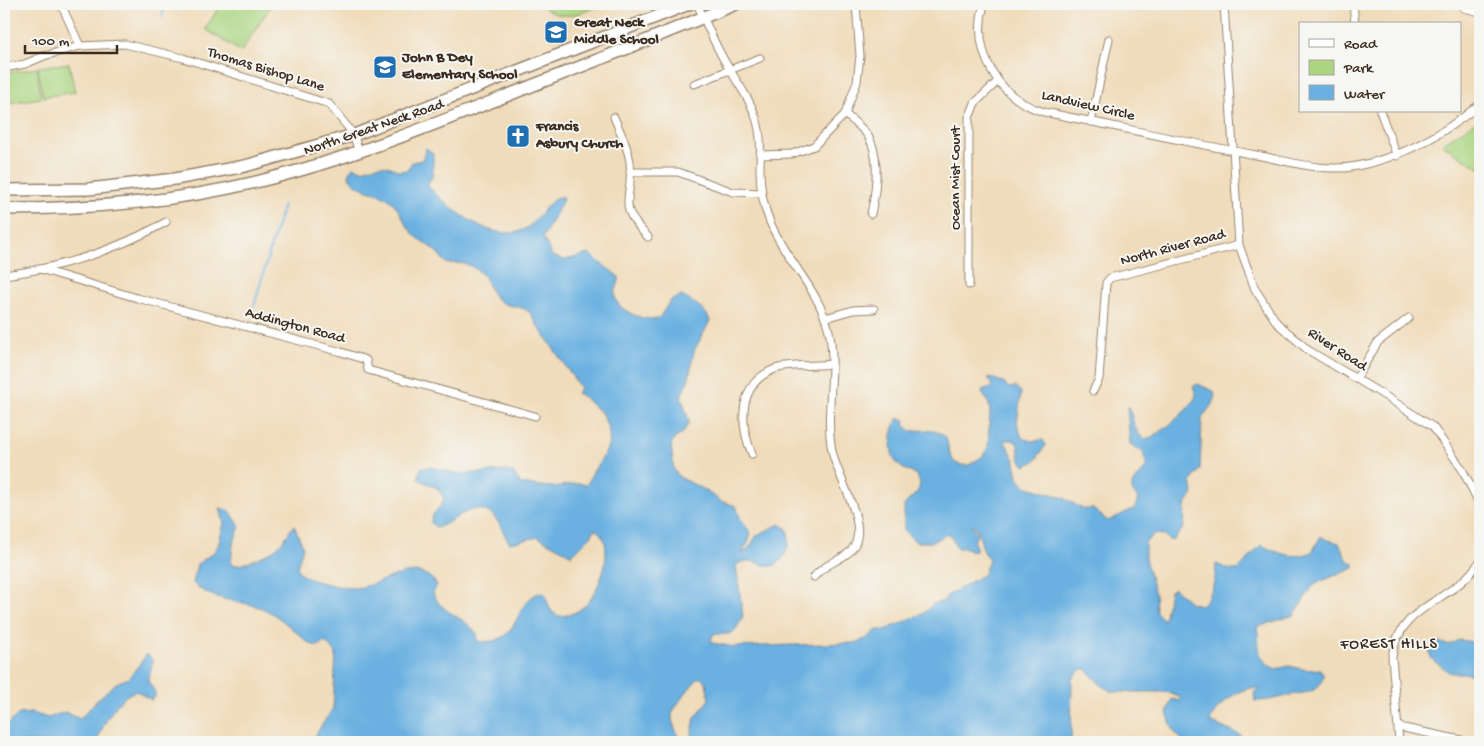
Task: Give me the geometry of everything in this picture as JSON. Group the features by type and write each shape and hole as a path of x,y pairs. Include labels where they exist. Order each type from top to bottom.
{"main road":[{"name":"North Great Neck Road","path":"4,190 89,189 175,179 245,166 354,135 688,4"},
{"name":"North Great Neck Road","path":"4,209 61,209 185,196 256,182 358,151 465,112 736,4"}],"street":[{"path":"62,4 80,46"},
{"path":"697,4 730,70 754,110 760,132 762,193 775,232 809,285 825,318 832,348 828,413 830,438 837,467 857,523 858,536 850,551 825,566 814,577"},
{"path":"760,156 792,154 814,146 845,114 857,82 860,56 856,4"},
{"name":"Landview Circle","path":"984,4 980,24 983,50 987,63 998,81 1015,99 1034,109 1091,122 1324,168 1355,167 1397,156 1455,125 1480,104"},
{"name":"River Road","path":"1224,4 1231,150 1239,244 1255,290 1277,323 1308,350 1433,427 1462,469 1480,505"},
{"path":"1353,4 1355,22"},
{"path":"1464,8 1480,12"},
{"path":"1091,122 1109,40"},
{"name":"Thomas Bishop Lane","path":"4,68 25,64 44,56 80,46 125,44 183,58 329,104 354,135 358,151"},
{"path":"694,84 760,58"},
{"name":"Ocean Mist Court","path":"969,285 969,118 976,103 998,81"},
{"path":"1380,112 1397,156"},
{"path":"845,114 868,135 874,150 876,190 871,214"},
{"path":"614,118 626,147 630,172 628,210 633,222 648,237"},
{"path":"630,172 678,172 734,192 762,193"},
{"path":"4,275 40,269 104,252 166,222"},
{"name":"North River Road","path":"1093,391 1099,379 1106,283 1110,278 1239,244"},
{"name":"Addington Road","path":"40,269 137,298 366,360 368,370 536,416"},
{"path":"825,318 853,310 874,309"},
{"path":"1356,379 1378,342 1409,318"},
{"path":"752,454 744,437 743,415 746,398 753,382 776,369 832,364"},
{"path":"1400,742 1392,657 1394,643 1408,619 1458,586 1474,571 1480,560"},
{"path":"1399,727 1461,740"}],"green space":[{"path":"221,4 272,4 241,52 205,29"},
{"path":"541,4 554,4 568,8 583,4 604,4 588,11 563,15 548,10"},
{"path":"69,63 75,92 43,97 38,67"},
{"path":"37,68 41,98 10,103 5,73"},
{"path":"1476,121 1480,122 1480,169 1442,144"}],"water":[{"path":"426,148 433,153 433,175 427,185 447,204 474,223 503,233 517,232 529,226 552,201 562,196 563,200 543,237 552,256 565,260 589,254 619,277 615,297 621,307 633,315 647,319 659,318 670,301 681,296 698,306 708,316 710,321 694,351 689,378 681,396 689,422 683,433 674,439 671,445 674,470 679,477 707,491 720,501 736,506 741,520 751,533 748,543 741,554 749,548 757,535 780,524 787,529 789,541 786,552 775,565 769,566 751,561 736,565 743,616 737,628 731,633 713,634 711,641 713,643 734,647 853,643 866,639 877,630 885,630 924,613 933,604 944,601 947,596 984,574 989,559 974,525 972,525 977,535 974,542 977,550 970,551 968,548 957,548 949,533 932,542 916,542 904,531 904,506 917,492 920,485 916,475 905,470 896,462 892,452 891,440 899,418 905,420 904,425 911,431 931,431 941,434 947,441 949,452 955,463 967,466 982,457 988,448 990,410 988,401 982,393 983,389 989,389 992,386 988,377 1003,382 1009,388 1015,387 1021,392 1017,423 1022,438 1031,441 1043,440 1046,445 1035,461 1025,466 1020,459 1018,444 1013,440 1004,440 1014,458 1018,477 1025,486 1064,498 1083,509 1093,509 1108,521 1135,508 1138,498 1132,491 1132,485 1147,466 1143,452 1130,444 1127,406 1140,435 1144,439 1149,438 1172,423 1192,403 1196,394 1193,387 1197,384 1214,391 1215,400 1202,418 1200,470 1191,481 1193,494 1185,506 1184,527 1174,540 1169,540 1164,535 1154,534 1145,543 1145,559 1155,594 1156,612 1164,620 1170,591 1174,588 1191,603 1201,605 1213,586 1216,564 1231,570 1238,570 1261,545 1280,553 1298,555 1312,552 1321,536 1339,543 1347,560 1354,564 1354,568 1314,584 1294,615 1257,627 1261,657 1264,661 1276,669 1289,666 1307,670 1320,669 1324,676 1318,687 1310,691 1269,700 1255,701 1254,693 1259,689 1245,689 1230,698 1212,716 1210,722 1240,735 1245,742 1184,742 1174,732 1167,713 1172,699 1180,701 1181,698 1167,692 1112,692 1100,684 1086,669 1080,670 1072,679 1071,742 690,742 695,718 709,699 706,682 700,677 684,694 672,715 680,742 311,742 333,708 336,653 325,642 318,646 310,644 283,621 266,610 209,594 193,583 197,564 213,553 218,546 224,523 220,508 230,511 240,526 233,544 231,564 242,564 273,550 281,543 294,525 303,547 297,568 298,571 309,579 341,587 354,588 409,573 420,573 429,576 437,585 433,593 437,600 448,611 468,624 478,636 476,639 481,642 501,638 508,633 527,601 534,595 543,592 550,609 557,615 570,614 580,609 597,588 603,574 606,559 606,546 602,536 594,529 592,535 572,555 538,537 510,543 496,519 481,509 466,512 437,528 431,523 431,519 444,498 437,488 418,479 421,468 431,467 458,474 508,471 513,473 522,485 554,487 575,484 586,485 607,450 609,437 606,422 601,412 577,393 580,388 530,313 522,308 505,304 498,300 477,269 457,263 447,264 413,233 391,201 380,194 363,188 349,177 350,170 354,167 362,170 384,165 399,171 408,170 412,162 422,160"},
{"path":"1459,640 1480,643 1480,678 1470,674 1449,672 1431,658 1430,652 1436,641 1448,645"},
{"path":"147,654 153,660 148,681 155,692 155,697 151,700 136,691 123,698 107,719 97,742 8,742 4,740 4,723 8,724 19,714 32,713 48,718 65,712 80,719 116,683 129,678"}],"waterway":[{"path":"162,17 165,4"},
{"path":"254,306 283,205"}],"place":[{"name":"Great Neck Middle School","path":"556,32"},
{"name":"John B Dey Elementary School","path":"385,67"},
{"name":"Francis Asbury Church","path":"518,136"}],"district":[{"name":"FOREST HILLS","path":"1389,645"}]}
